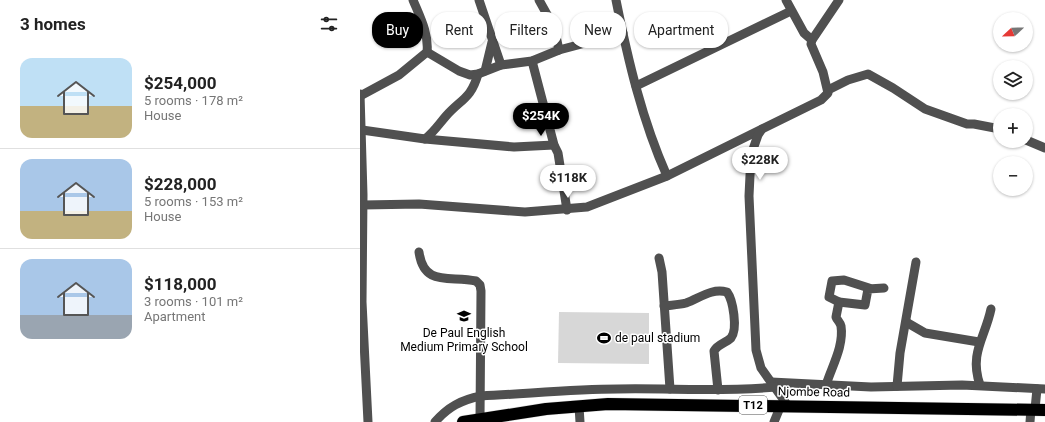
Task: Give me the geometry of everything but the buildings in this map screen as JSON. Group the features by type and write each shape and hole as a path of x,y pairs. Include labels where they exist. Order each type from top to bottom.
{"highway":[{"name":"Njombe Road","path":"463,422 579,406 608,404 1037,409"}],"street":[{"path":"368,422 362,302 363,205 360,95 399,75 427,52 428,43 426,33 413,0"},
{"path":"479,0 501,65"},
{"path":"539,0 554,27 559,50"},
{"path":"616,0 618,12"},
{"path":"786,0 804,33 812,40"},
{"path":"828,90 812,46 812,40 839,0"},
{"path":"636,86 791,11"},
{"path":"425,140 438,128 446,115 470,94 482,72 492,42"},
{"path":"427,52 459,71 470,75 501,65 532,61 570,47"},
{"path":"626,48 655,147 667,176"},
{"path":"532,61 560,164 567,210"},
{"path":"363,205 419,204 525,212 567,210 587,207 667,176 821,100 828,93 828,90 848,80 868,74 894,88 925,109 967,124 993,128"},
{"path":"762,129 758,135 751,155 749,196 756,350 761,368 774,384 785,406 774,422"},
{"path":"362,130 425,140 514,147 554,145"},
{"path":"1033,143 1045,148"},
{"path":"419,252 420,263 423,269 429,274 447,279 476,281 480,285 482,317 480,419"},
{"path":"659,258 670,389"},
{"path":"897,386 900,353 916,262"},
{"path":"869,288 865,305 839,302 829,297 830,286 834,279 863,285 869,288 884,288"},
{"path":"664,306 683,303 705,293 722,291 727,292 732,298 734,332 732,337 714,351 718,390"},
{"path":"826,385 840,345 841,326 836,317 839,302"},
{"path":"980,385 976,368 979,342 989,319 991,309"},
{"path":"906,322 925,333 979,342"},
{"path":"435,422 454,404 470,398 481,396 577,390 718,390 774,384 871,387 980,385 1041,389 1037,409 1030,422"},
{"path":"578,422 579,406"}],"shaded area":[{"name":"de paul stadium","path":"559,312 649,313 649,364 558,363"}],"place":[{"name":"De Paul English Medium Primary School","path":"464,316"},
{"name":"de paul stadium","path":"604,338"}]}
